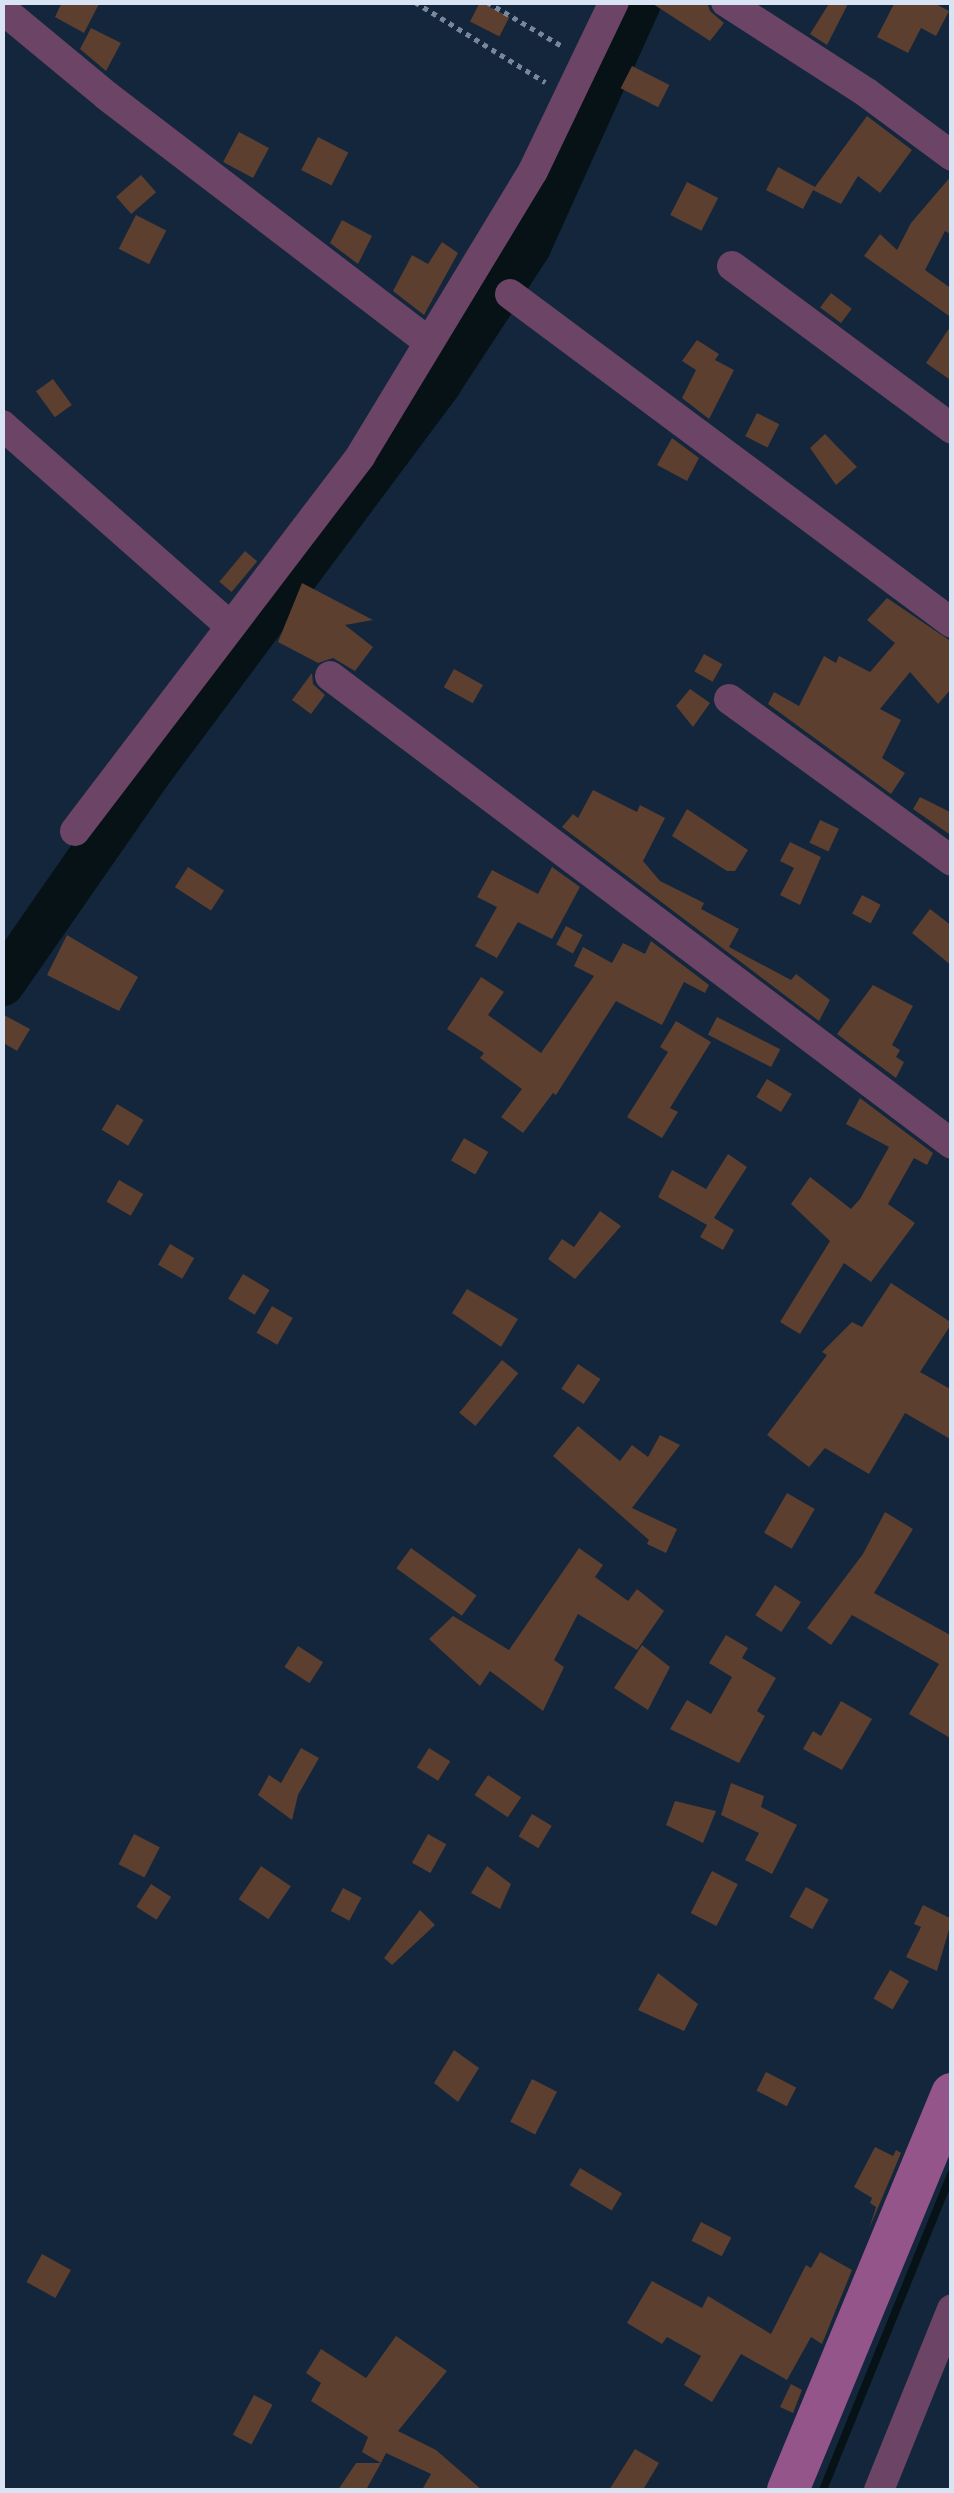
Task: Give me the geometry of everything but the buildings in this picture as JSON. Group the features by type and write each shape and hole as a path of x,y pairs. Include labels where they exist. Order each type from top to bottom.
{"street":[{"path":"74,831 360,455 534,171 614,2"},
{"path":"726,2 867,93 952,156"},
{"path":"2,9 108,96 429,342"},
{"path":"732,266 952,428"},
{"path":"510,294 952,623"},
{"path":"2,425 228,624"},
{"path":"330,676 544,842 952,1144"},
{"path":"729,699 952,862"},
{"path":"788,2490 952,2094"},
{"path":"879,2490 952,2309"}],"path":[{"path":"416,2 568,97"},
{"path":"486,2 586,60"}],"waterway":[{"path":"2,983 153,766 439,382 528,246 638,2"},
{"path":"823,2490 952,2173"}]}
